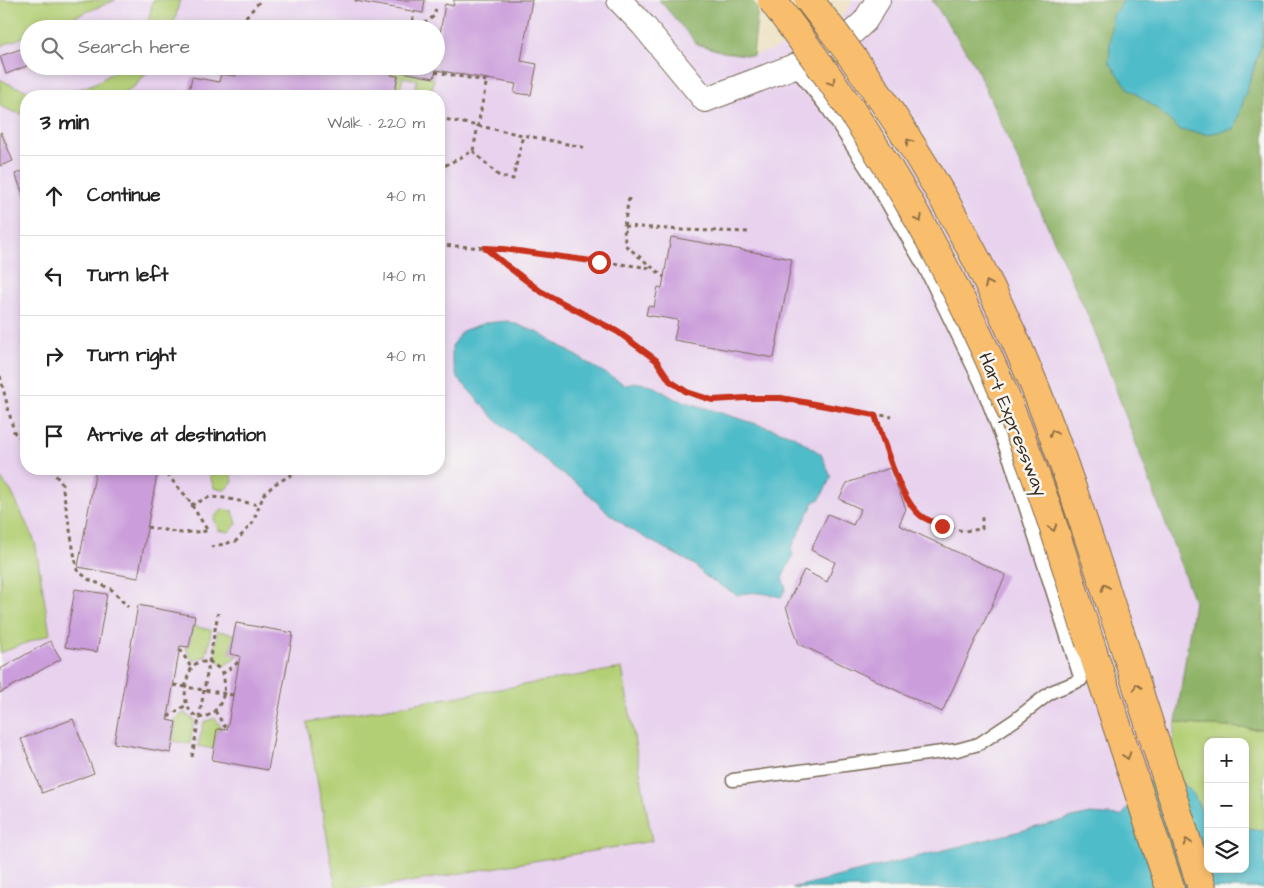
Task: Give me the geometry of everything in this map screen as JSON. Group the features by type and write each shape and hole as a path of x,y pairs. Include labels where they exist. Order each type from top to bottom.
{"highway":[{"name":"Hart Expressway","path":"772,0 824,71 896,179 947,272 980,338 1040,485 1170,888"},
{"name":"Hart Expressway","path":"809,0 832,28 881,98 940,194 1002,314 1034,386 1061,456 1090,541 1202,888"}],"street":[{"path":"619,0 644,25 705,100 831,52 865,21 878,0"}],"lane":[{"path":"733,780 957,750 979,744 1015,720 1051,692 1081,680 1010,459 981,383 925,268 874,180 828,109 794,66"}],"path":[{"path":"243,20 261,0"},
{"path":"429,20 434,16 436,8"},
{"path":"413,20 414,12"},
{"path":"445,74 486,80 473,151"},
{"path":"445,119 587,148"},
{"path":"473,151 499,176 514,179 523,135"},
{"path":"445,166 473,151"},
{"path":"629,198 624,226 625,245 664,277"},
{"path":"624,226 751,232"},
{"path":"445,245 503,249 652,268"},
{"path":"485,248 540,291 618,332 656,360 670,381 687,392 712,400 781,398 892,417"},
{"path":"0,376 14,432 20,438"},
{"path":"875,415 893,467 909,504 922,517 942,526 963,531 982,529 982,515"},
{"path":"55,475 62,484 78,570 88,578 111,589 128,607"},
{"path":"147,527 181,533 208,531 186,496 167,475"},
{"path":"211,547 236,541 252,524 264,494 275,484 290,475"},
{"path":"191,505 210,497 259,505"},
{"path":"192,757 218,614"},
{"path":"180,649 192,669"},
{"path":"209,661 222,672 224,693 220,704 208,716 199,718 193,715 186,705 184,698 185,686 192,669 197,663 209,661"},
{"path":"222,674 240,661"},
{"path":"174,685 233,695"},
{"path":"168,717 186,705"},
{"path":"215,711 227,730"}],"shaded area":[{"path":"0,0 659,0 697,44 753,56 808,38 846,13 853,0 932,0 975,65 1093,327 1194,601 1168,768 1142,785 1122,816 1089,814 792,888 0,888"}],"green space":[{"path":"0,0 116,0 66,20 20,20 20,38 0,46"},
{"path":"153,0 182,0 179,2 175,20 148,20"},
{"path":"659,0 751,0 758,8 753,56 723,52 697,44"},
{"path":"932,0 1124,0 1112,16 1129,89 1156,108 1180,130 1234,129 1261,46 1264,20 1264,729 1176,722 1194,601 1093,327 975,65"},
{"path":"144,75 129,90 73,90 93,84 107,76"},
{"path":"391,75 419,75 434,78 432,90 415,90 417,80 403,77 400,90 395,90 398,76"},
{"path":"0,79 27,90 20,90 20,114 0,106"},
{"path":"231,475 233,481 225,490 214,488 210,476"},
{"path":"0,478 11,491 35,542 50,634 0,653"},
{"path":"222,509 233,511 237,524 229,532 218,530 214,518"},
{"path":"193,626 211,630 206,657 193,661 185,647 189,647"},
{"path":"218,631 234,634 230,654 238,656 224,666 215,658 216,651 214,650"},
{"path":"622,668 652,841 374,888 336,888 307,722"},
{"path":"185,712 186,715 194,720 190,744 173,741 176,722 173,721"},
{"path":"215,718 222,729 217,729 214,749 198,746 204,722"},
{"path":"1176,722 1264,729 1264,830 1249,828 1249,738 1204,738 1204,816 1182,782 1168,768"}],"water":[{"path":"1124,0 1264,0 1261,46 1234,129 1207,134 1180,130 1156,108 1129,89 1109,62 1112,16"},
{"path":"508,321 539,333 626,385 634,382 652,385 673,398 792,435 821,454 831,477 820,499 814,502 791,549 793,556 782,578 786,588 781,597 754,593 737,595 705,576 695,565 631,530 607,512 580,486 556,469 495,419 457,377 452,360 452,346 462,331 485,323"},
{"path":"1168,768 1193,793 1204,815 1204,873 1249,873 1249,828 1264,830 1264,888 792,888 1089,814 1122,816 1142,785"}],"building":[{"path":"355,0 425,0 423,13"},
{"path":"454,0 532,0 521,61 537,64 531,95 514,93 516,84 445,72 445,20 442,20 445,4 453,6"},
{"path":"20,49 20,69 6,74 0,56"},
{"path":"221,75 398,76 395,90 189,90 192,77 219,82"},
{"path":"418,75 435,75 434,78"},
{"path":"0,133 13,161 0,166"},
{"path":"20,172 20,186 15,174"},
{"path":"671,237 792,259 774,358 674,340 678,320 646,315 648,306 654,307 658,287 662,288"},
{"path":"890,468 906,509 899,525 1006,575 942,712 799,644 786,607 804,570 827,582 835,562 811,550 828,514 853,525 861,509 839,499 847,483"},
{"path":"95,475 157,475 138,578 78,567"},
{"path":"75,589 107,594 97,652 65,647"},
{"path":"138,605 195,616 189,647 180,646 167,720 176,722 171,753 114,743"},
{"path":"236,623 293,633 268,770 212,760 217,729 227,730 240,656 230,654"},
{"path":"50,641 61,659 0,693 0,669"},
{"path":"73,719 94,773 42,793 21,739"}],"route":[{"path":"599,262 485,248 540,291 618,332 656,360 670,381 687,392 712,400 781,398 875,415 893,467 909,504 922,517 942,526"}]}
